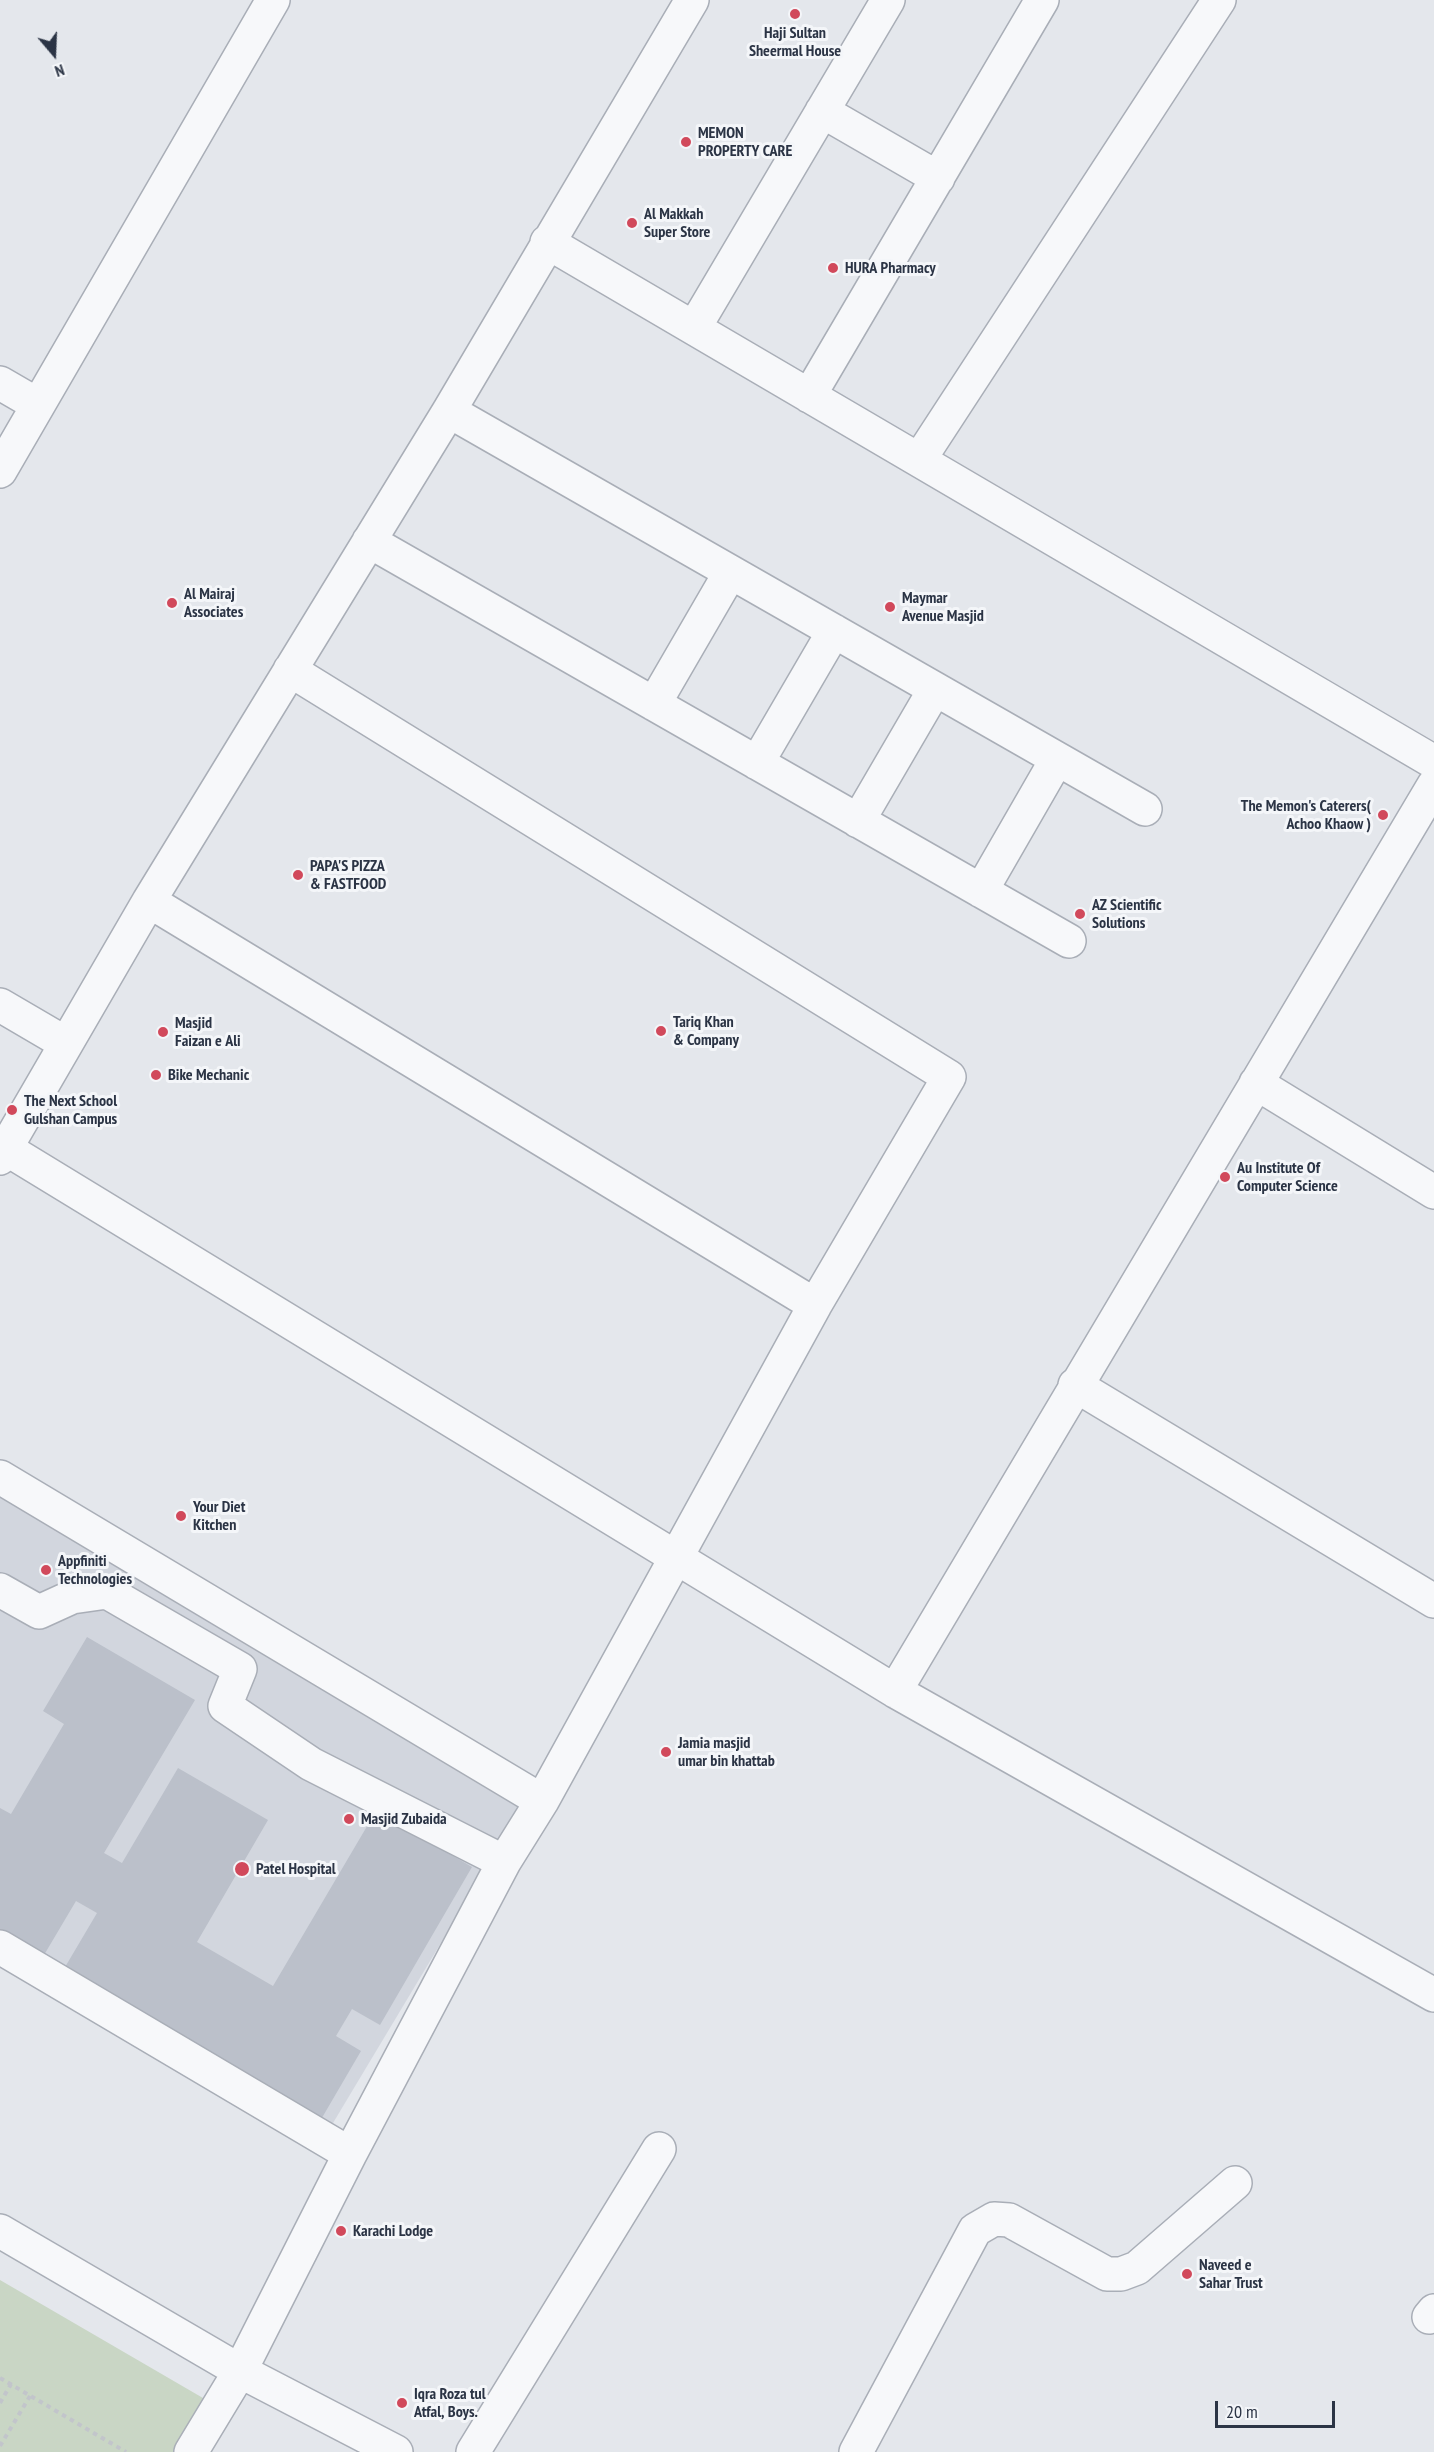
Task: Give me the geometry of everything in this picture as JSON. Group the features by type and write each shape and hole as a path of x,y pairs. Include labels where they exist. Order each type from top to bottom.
{"street":[{"path":"0,471 273,0"},
{"path":"692,0 449,411 148,901 3,1153 895,1691 1434,1995"},
{"path":"694,328 888,0"},
{"path":"809,396 1042,0"},
{"path":"918,460 1219,0"},
{"path":"822,111 938,178"},
{"path":"547,242 1434,762"},
{"path":"0,383 38,405"},
{"path":"449,411 1145,809"},
{"path":"369,541 1069,941"},
{"path":"654,704 730,573"},
{"path":"757,763 834,632"},
{"path":"191,2452 240,2371 350,2154 504,1862 542,1802 815,1305 949,1077 290,670"},
{"path":"858,821 935,689"},
{"path":"981,891 1057,759"},
{"path":"895,1691 1434,785"},
{"path":"148,901 815,1305"},
{"path":"0,1005 65,1043"},
{"path":"1256,1083 1434,1192"},
{"path":"1075,1385 1434,1601"},
{"path":"0,1477 542,1802"},
{"path":"0,1590 39,1612 72,1597 107,1592 240,1669 225,1706 311,1764 504,1862"},
{"path":"0,1947 350,2154"},
{"path":"473,2452 659,2148"},
{"path":"856,2452 975,2230 994,2219 1009,2220 1107,2274 1121,2274 1137,2268 1235,2183"},
{"path":"0,2231 240,2371 396,2452"}],"path":[{"path":"0,2378 126,2452"},
{"path":"0,2403 11,2384"},
{"path":"0,2446 30,2396"}],"shaded area":[{"name":"Patel Hospital","path":"0,1496 523,1806 330,2128 0,1932"}],"green space":[{"path":"0,2280 215,2405 186,2452 0,2452"}],"building":[{"path":"87,1637 195,1700 104,1853 122,1863 178,1768 268,1820 197,1942 273,1986 376,1811 472,1867 380,2025 352,2009 336,2036 361,2051 316,2128 58,1979 97,1913 76,1901 44,1955 0,1929 0,1808 11,1814 64,1724 43,1711"}],"place":[{"name":"Haji Sultan Sheermal House","path":"795,14"},
{"name":"MEMON PROPERTY CARE","path":"686,142"},
{"name":"Al Makkah Super Store","path":"632,223"},
{"name":"HURA Pharmacy","path":"833,268"},
{"name":"Al Mairaj Associates","path":"172,603"},
{"name":"Maymar Avenue Masjid","path":"890,607"},
{"name":"The Memon's Caterers( Achoo Khaow )","path":"1383,815"},
{"name":"PAPA'S PIZZA & FASTFOOD","path":"298,875"},
{"name":"AZ Scientific Solutions","path":"1080,914"},
{"name":"Tariq Khan & Company","path":"661,1031"},
{"name":"Masjid Faizan e Ali","path":"163,1032"},
{"name":"Bike Mechanic","path":"156,1075"},
{"name":"The Next School Gulshan Campus","path":"12,1110"},
{"name":"Au Institute Of Computer Science","path":"1225,1177"},
{"name":"Your Diet Kitchen","path":"181,1516"},
{"name":"Appfiniti Technologies","path":"46,1570"},
{"name":"Jamia masjid umar bin khattab","path":"666,1752"},
{"name":"Masjid Zubaida","path":"349,1819"},
{"name":"Patel Hospital","path":"242,1869"},
{"name":"Karachi Lodge","path":"341,2231"},
{"name":"Naveed e Sahar Trust","path":"1187,2274"},
{"name":"Iqra Roza tul Atfal, Boys.","path":"402,2403"}]}
